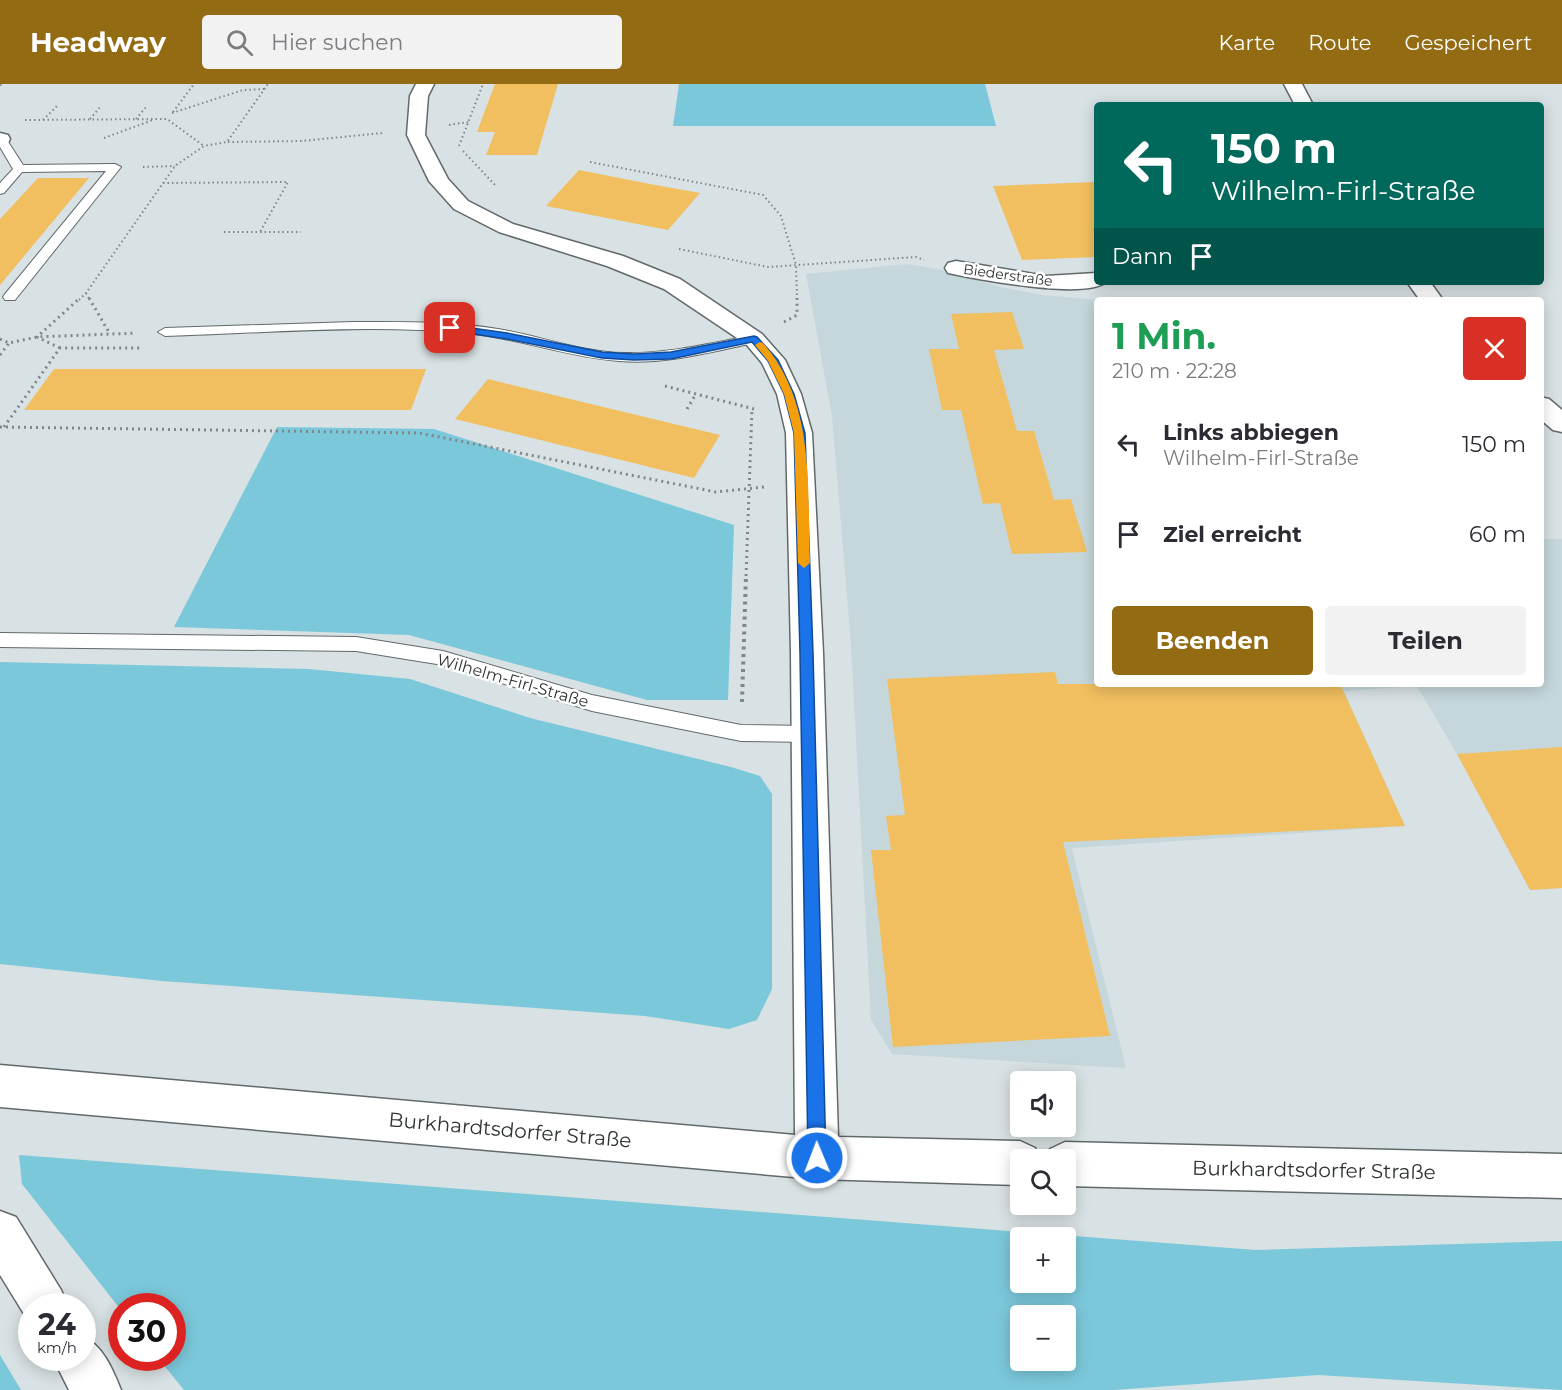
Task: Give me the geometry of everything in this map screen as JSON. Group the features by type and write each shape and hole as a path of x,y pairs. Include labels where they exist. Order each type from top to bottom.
{"street":[{"path":"425,84 419,96 416,135 439,181 461,205 506,228 615,261 672,284 720,314 754,339 773,360 789,394 799,433 801,483 817,1158"},
{"path":"1293,84 1302,102"},
{"name":"Biederstraße","path":"956,268 1046,283 1094,280"},
{"path":"1420,285 1430,297"},
{"path":"1544,408 1562,424"},
{"name":"Burkhardtsdorfer Straße","path":"0,1086 817,1158 1010,1163"},
{"name":"Burkhardtsdorfer Straße","path":"1076,1164 1562,1176"},
{"path":"0,1233 37,1293"},
{"path":"85,1371 97,1390"}],"lane":[{"path":"0,139 19,170"},
{"path":"0,189 19,170 114,167 10,297"},
{"path":"165,332 411,326 469,329 602,355 650,357 671,356 754,339"},
{"name":"Wilhelm-Firl-Straße","path":"0,640 356,644 443,658 592,703 741,733 808,734"}],"path":[{"path":"0,85 4,84"},
{"path":"167,119 194,84"},
{"path":"227,142 268,84"},
{"path":"483,84 459,146 496,186"},
{"path":"172,113 243,90 265,89"},
{"path":"43,120 57,106"},
{"path":"89,119 101,106"},
{"path":"136,119 147,106"},
{"path":"0,139 26,120 167,119 204,146"},
{"path":"37,337 86,293 175,166 204,146 227,142 302,141 416,130"},
{"path":"590,162 763,195 782,216 796,265 797,315 754,339"},
{"path":"134,167 175,166"},
{"path":"163,183 288,182 260,232"},
{"path":"224,232 301,232"},
{"path":"678,249 768,267 916,257 956,268"},
{"path":"86,293 110,334"},
{"path":"0,339 9,343 37,337 143,333"},
{"path":"37,337 60,348 144,348"},
{"path":"0,355 9,343"},
{"path":"2,427 60,348"},
{"path":"650,357 653,383 752,409 793,410"},
{"path":"687,409 696,394"},
{"path":"741,733 752,409"},
{"path":"2,427 419,434 716,492 801,483"}],"shaded area":[{"path":"679,84 985,84 996,126 673,126"},
{"path":"907,264 942,270 1001,287 1041,295 1094,299 1094,687 1402,687 1344,691 1405,826 1072,848 1126,1068 892,1054 871,1020 851,644 832,416 806,274"},
{"path":"277,427 434,429 734,525 728,700 647,700 409,635 174,627"},
{"path":"1544,539 1562,539 1562,888 1530,890 1457,754 1418,687 1544,687"},
{"path":"0,662 309,669 410,679 530,718 760,776 772,794 772,989 757,1020 729,1029 645,1016 162,981 0,964"},
{"path":"19,1155 1010,1231 1010,1293 1076,1293 1076,1236 1256,1250 1562,1241 1562,1390 1318,1375 1114,1390 184,1390 169,1371 186,1371 186,1293 108,1293 22,1184"},
{"path":"0,1355 21,1390 0,1390"}],"building":[{"path":"495,84 558,84 537,155 486,155 495,132 477,132"},
{"path":"579,170 700,193 668,230 546,206"},
{"path":"38,178 89,178 0,285 0,219"},
{"path":"1094,182 1094,257 1022,260 993,186"},
{"path":"1012,312 1024,349 994,350 1017,431 1034,431 1054,500 1071,499 1087,552 1012,554 1000,503 983,504 961,410 942,410 929,349 959,349 951,314"},
{"path":"54,369 426,369 411,410 24,410"},
{"path":"488,379 720,435 694,478 455,419"},
{"path":"1055,672 1058,684 1094,684 1094,687 1341,687 1405,826 1063,842 1110,1036 893,1047 871,850 891,850 886,816 905,815 887,679"},
{"path":"1562,747 1562,888 1530,890 1457,754"}],"slow traffic":[{"path":"760,345 773,360 789,394 799,433 804,563"}],"route":[{"path":"450,328 469,329 602,355 634,357 671,356 754,339 773,360 789,394 799,433 807,653 817,1158"}]}
